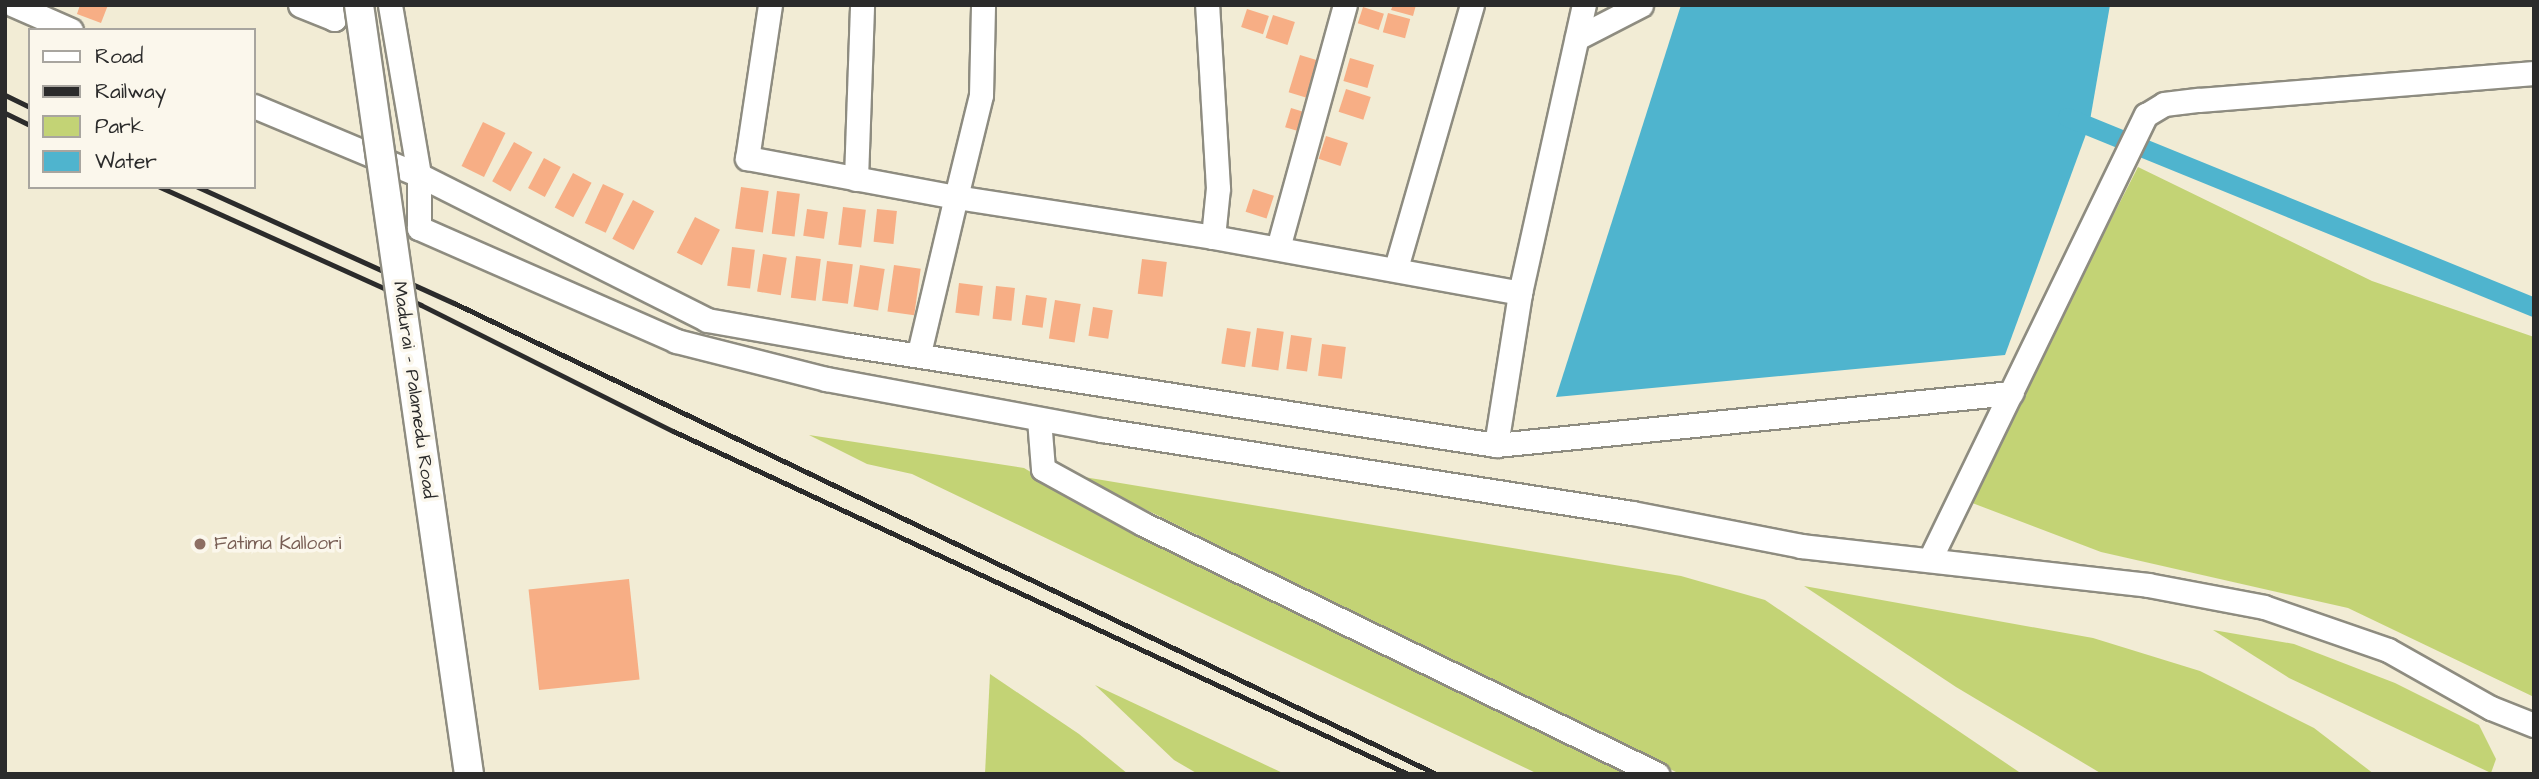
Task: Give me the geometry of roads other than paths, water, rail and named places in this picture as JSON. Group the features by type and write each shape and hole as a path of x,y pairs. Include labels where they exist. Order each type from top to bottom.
{"main road":[{"name":"Madurai - Palamedu Road","path":"359,5 469,774"}],"street":[{"path":"14,5 66,28"},
{"path":"300,5 334,19 332,5"},
{"path":"390,5 419,175 419,228 676,341 826,379 1039,419 1632,513 1801,546 2148,585 2264,607 2388,650 2491,708 2534,725"},
{"path":"770,5 747,158 956,197 1395,268 1520,293"},
{"path":"856,179 862,5"},
{"path":"919,354 981,95 983,5"},
{"path":"1207,5 1218,188 1213,237"},
{"path":"1278,248 1345,5"},
{"path":"1395,268 1472,5"},
{"path":"1496,445 1520,293 1584,5"},
{"path":"1577,38 1640,9 1641,5"},
{"path":"1930,559 2146,115 2164,104 2534,73"},
{"path":"256,107 419,175 707,320 1496,445 2011,393"},
{"path":"1039,419 1043,469 1143,524 1657,774"}],"water":[{"path":"1681,5 2110,5 2089,126 2005,355 1556,397"}],"waterway":[{"path":"2067,117 2534,307"}],"railway":[{"path":"5,95 28,106"},
{"path":"5,113 28,124"},
{"path":"164,189 421,305 673,431 1408,774"},
{"path":"202,189 454,303 1436,774"}],"place":[{"name":"Fatima Kalloori","path":"200,544"}]}
